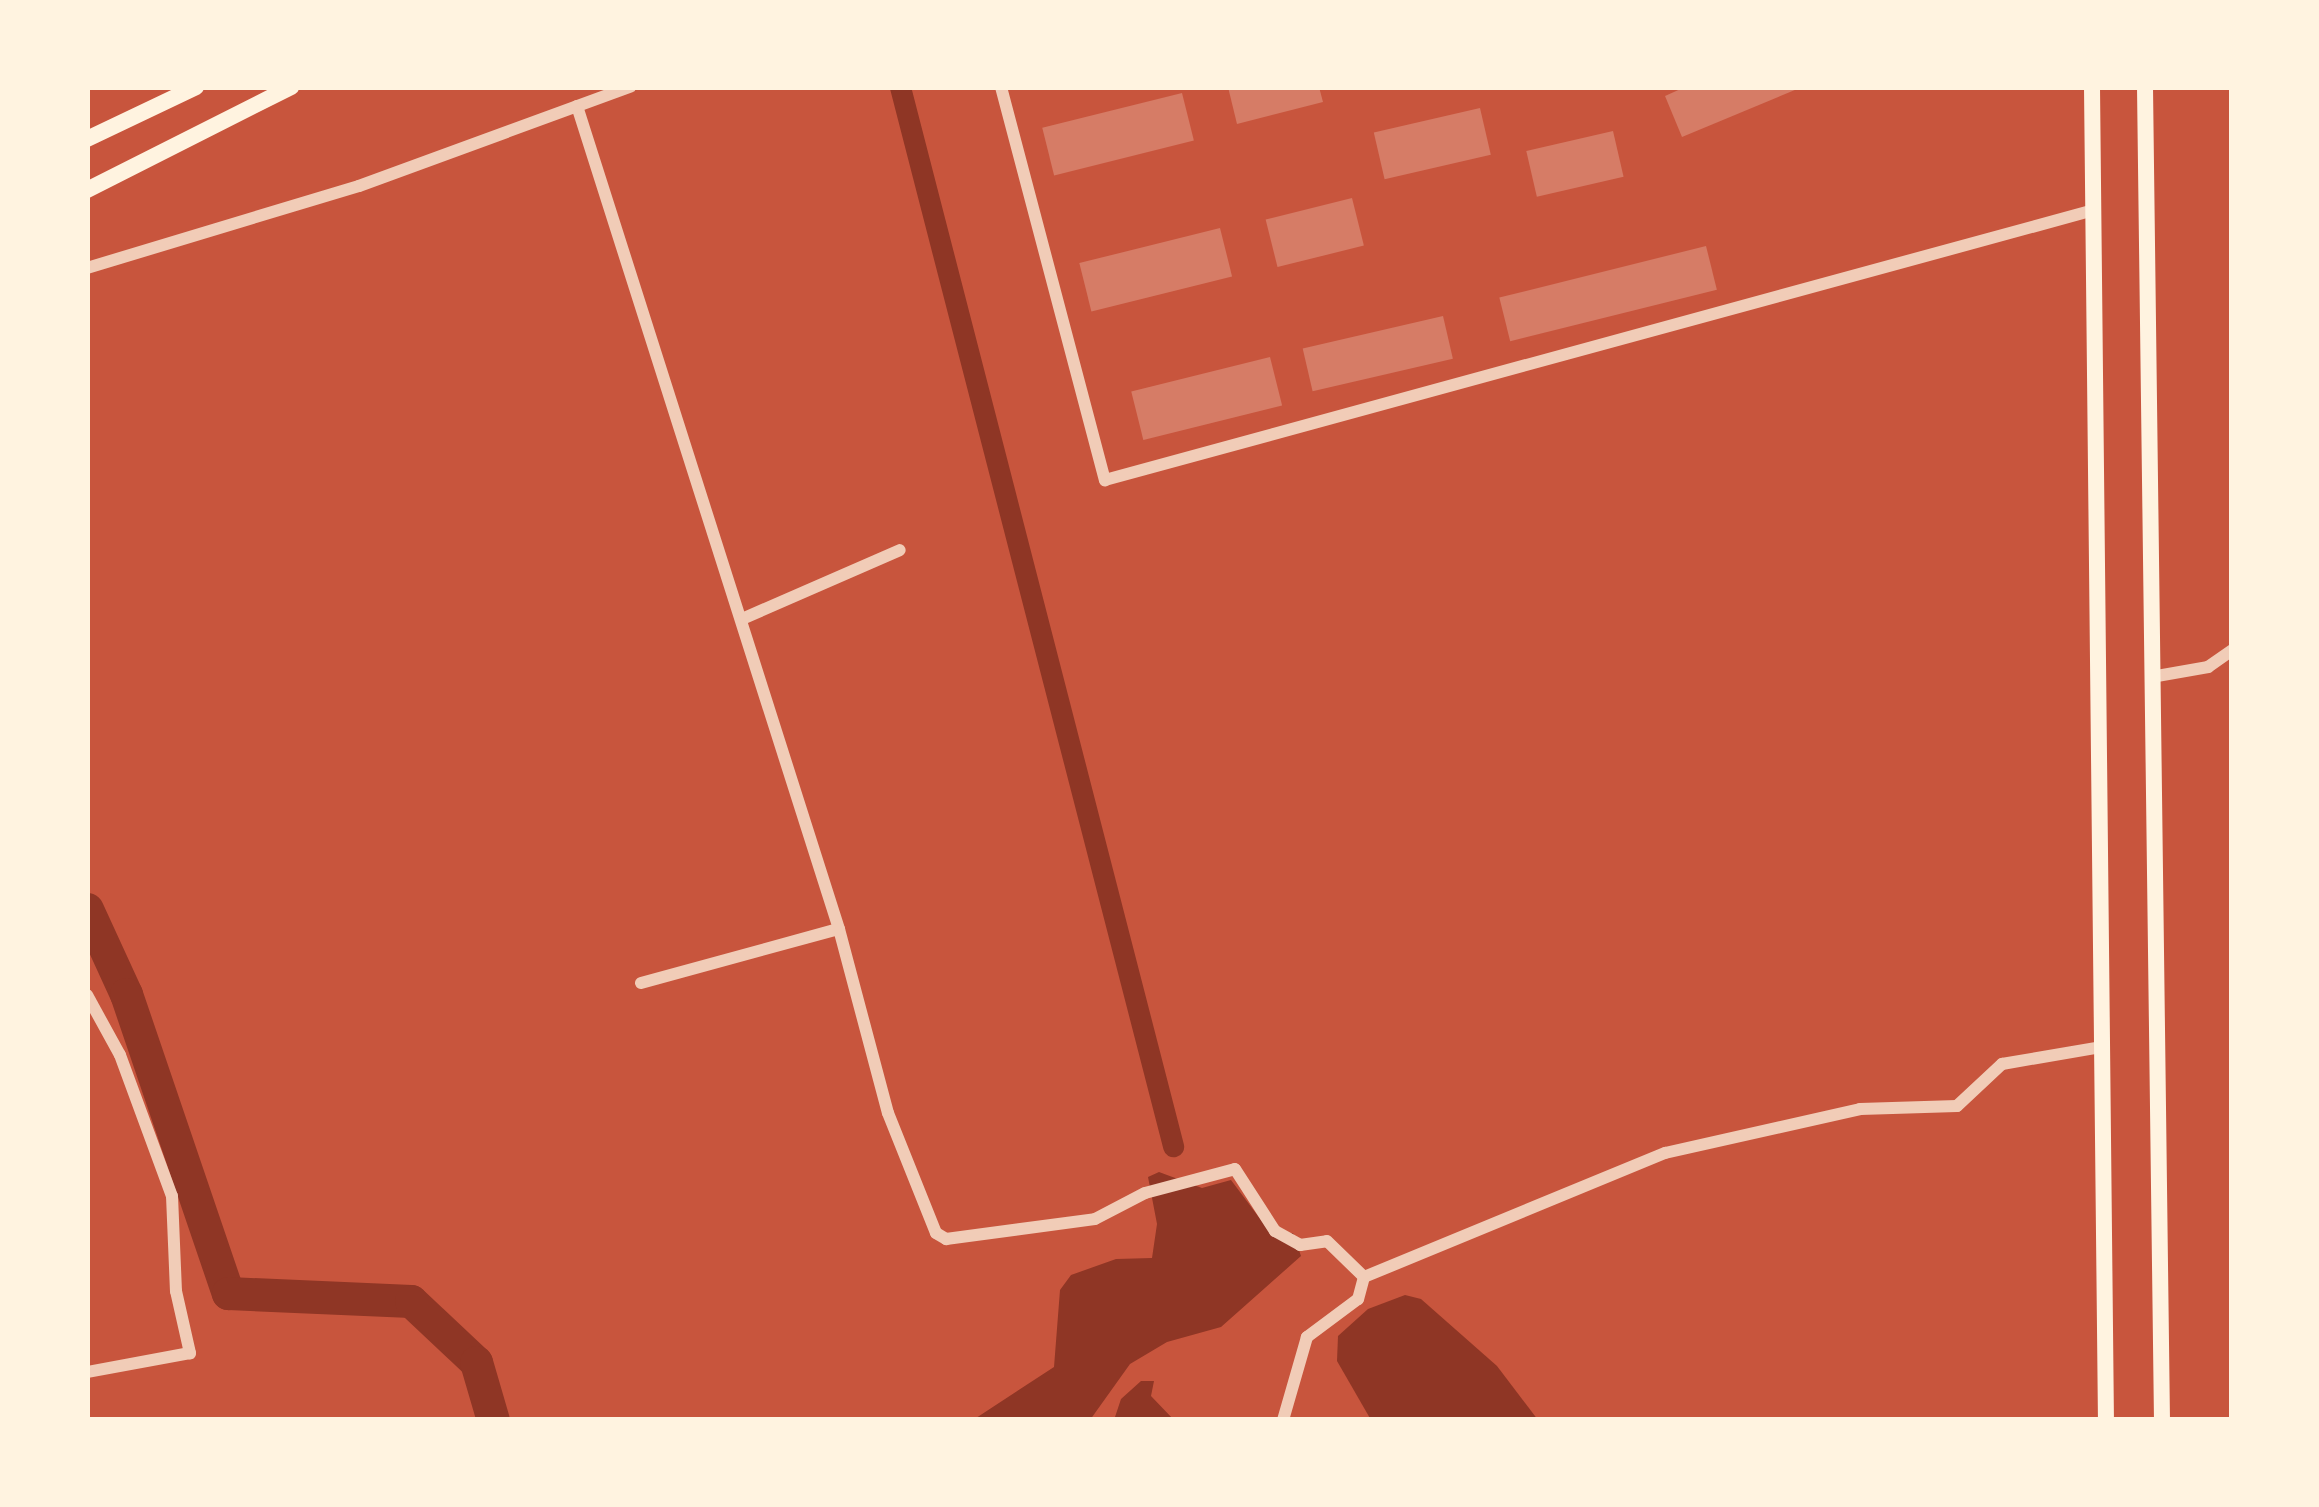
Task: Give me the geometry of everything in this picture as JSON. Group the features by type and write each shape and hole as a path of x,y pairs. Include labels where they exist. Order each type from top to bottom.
{"main road":[{"path":"87,139 196,87"},
{"path":"87,190 291,87"},
{"path":"2092,87 2106,1420"},
{"path":"2145,87 2158,676 2162,1420"}],"street":[{"path":"87,268 359,186 630,87"},
{"path":"1001,87 1105,480 2094,211"},
{"path":"577,106 838,929 887,1113 936,1233 946,1239 1095,1220 1145,1193 1235,1169 1275,1231 1300,1245 1327,1240 1364,1277"},
{"path":"742,619 901,550"},
{"path":"2158,676 2208,667 2232,650"},
{"path":"641,983 838,929"},
{"path":"87,994 120,1055 172,1196 176,1291 190,1352 87,1372"},
{"path":"1364,1277 1665,1153 1861,1109 1957,1106 2002,1064 2101,1047"},
{"path":"1282,1420 1307,1337 1358,1299 1364,1277"}],"shaded area":[{"path":"1159,1172 1202,1188 1231,1180 1273,1236 1293,1233 1301,1256 1221,1327 1167,1342 1130,1364 1090,1420 973,1420 1054,1367 1060,1290 1071,1275 1116,1259 1152,1258 1157,1224 1148,1177"},
{"path":"1405,1295 1421,1299 1497,1366 1538,1420 1371,1420 1337,1361 1338,1336 1368,1309"},
{"path":"1141,1381 1154,1381 1151,1396 1174,1420 1114,1420 1121,1399"}],"building":[{"path":"1228,87 1319,87 1323,102 1237,124"},
{"path":"1685,87 1802,87 1682,137 1665,96"},
{"path":"1182,93 1194,141 1054,175 1042,128"},
{"path":"1480,108 1491,155 1385,179 1374,133"},
{"path":"1613,131 1624,177 1537,197 1526,151"},
{"path":"1352,198 1364,246 1277,267 1266,220"},
{"path":"1220,228 1232,277 1091,312 1079,263"},
{"path":"1706,246 1717,290 1510,341 1499,298"},
{"path":"1443,316 1453,359 1313,391 1303,348"},
{"path":"1270,357 1282,406 1143,440 1131,392"}],"waterway":[{"path":"900,87 1173,1146"},
{"path":"87,909 126,994 228,1293 411,1301 476,1362 493,1420"}]}
